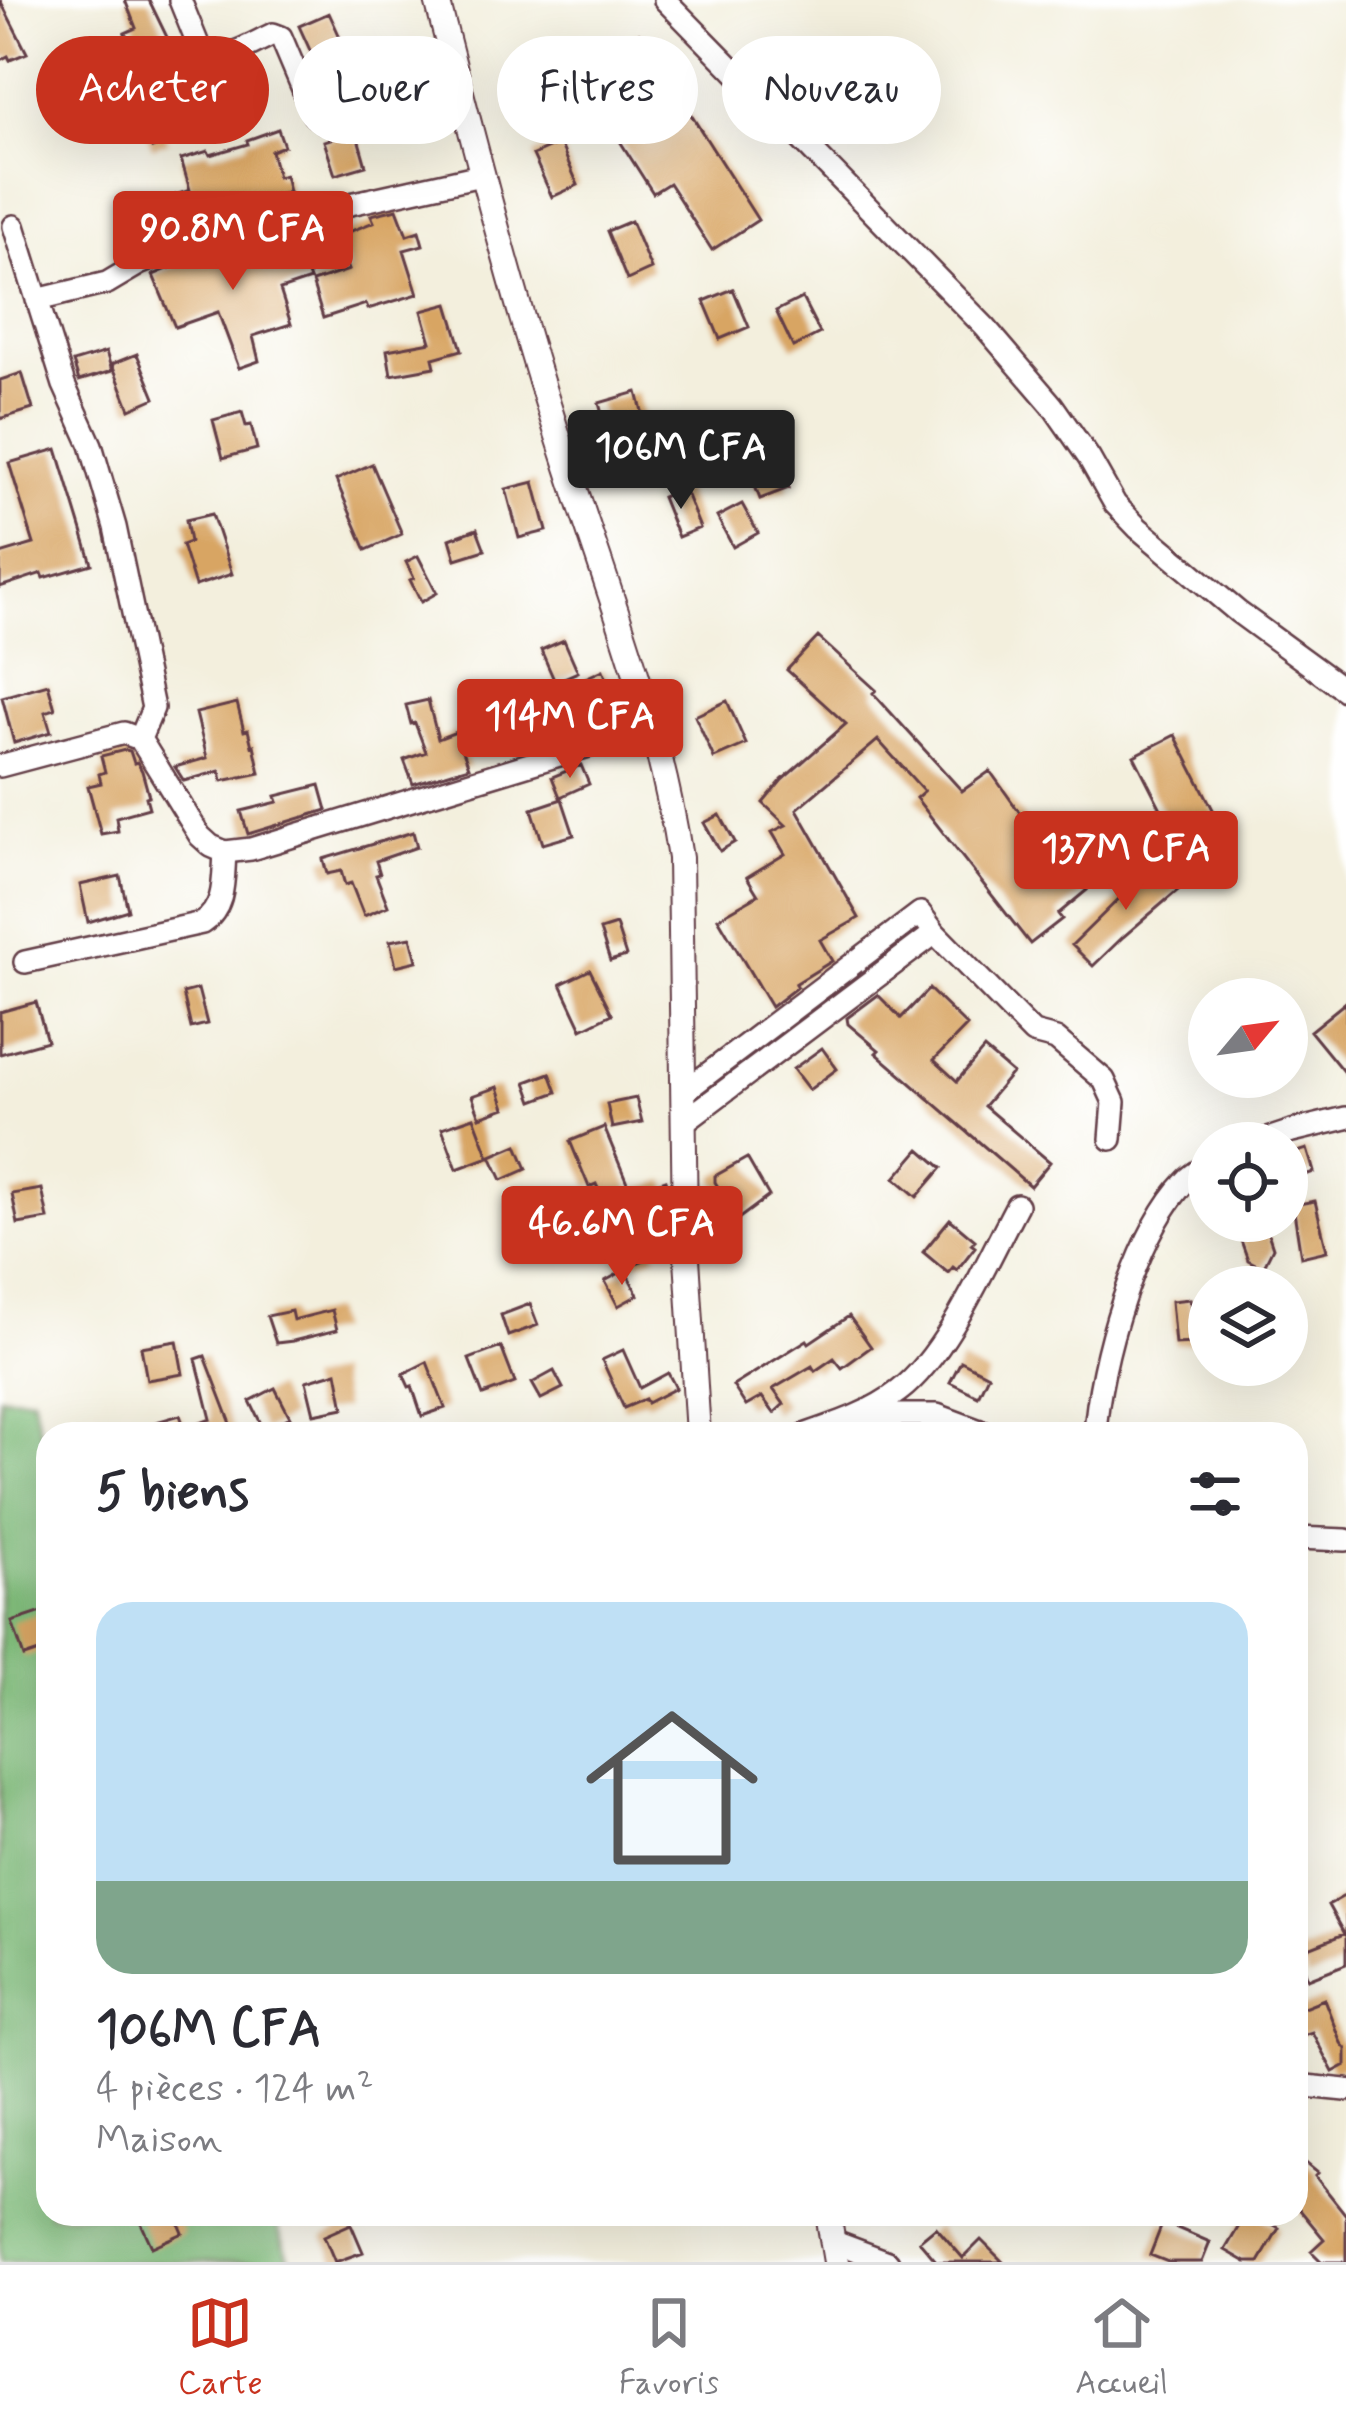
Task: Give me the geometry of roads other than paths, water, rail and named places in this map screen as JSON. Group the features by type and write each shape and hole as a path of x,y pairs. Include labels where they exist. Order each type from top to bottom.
{"street":[{"path":"180,0 201,52 209,57 223,56 273,34 281,37 293,65"},
{"path":"436,0 445,36"},
{"path":"665,0 985,327 1052,405 1090,458 1115,504 1138,528 1238,612 1346,692"},
{"path":"473,143 510,282 620,622 672,808 680,857 685,1226 697,1422"},
{"path":"37,300 106,283 139,264 212,237 481,175"},
{"path":"14,226 115,526 153,708 140,739"},
{"path":"0,766 124,733 140,739 200,836 225,852 251,849 651,727"},
{"path":"25,962 202,923 215,914 221,899 225,852"},
{"path":"685,1090 922,914 1033,1033 1056,1039 1104,1081 1114,1102 1111,1139"},
{"path":"685,1121 935,933"},
{"path":"1308,1129 1346,1118"},
{"path":"1096,1422 1121,1303 1157,1220 1188,1179"},
{"path":"839,1422 898,1392 928,1365 1016,1204"},
{"path":"861,1414 937,1415 956,1422"},
{"path":"1308,1538 1346,1540"},
{"path":"1308,2086 1346,2090"},
{"path":"834,2251 888,2262"}]}
